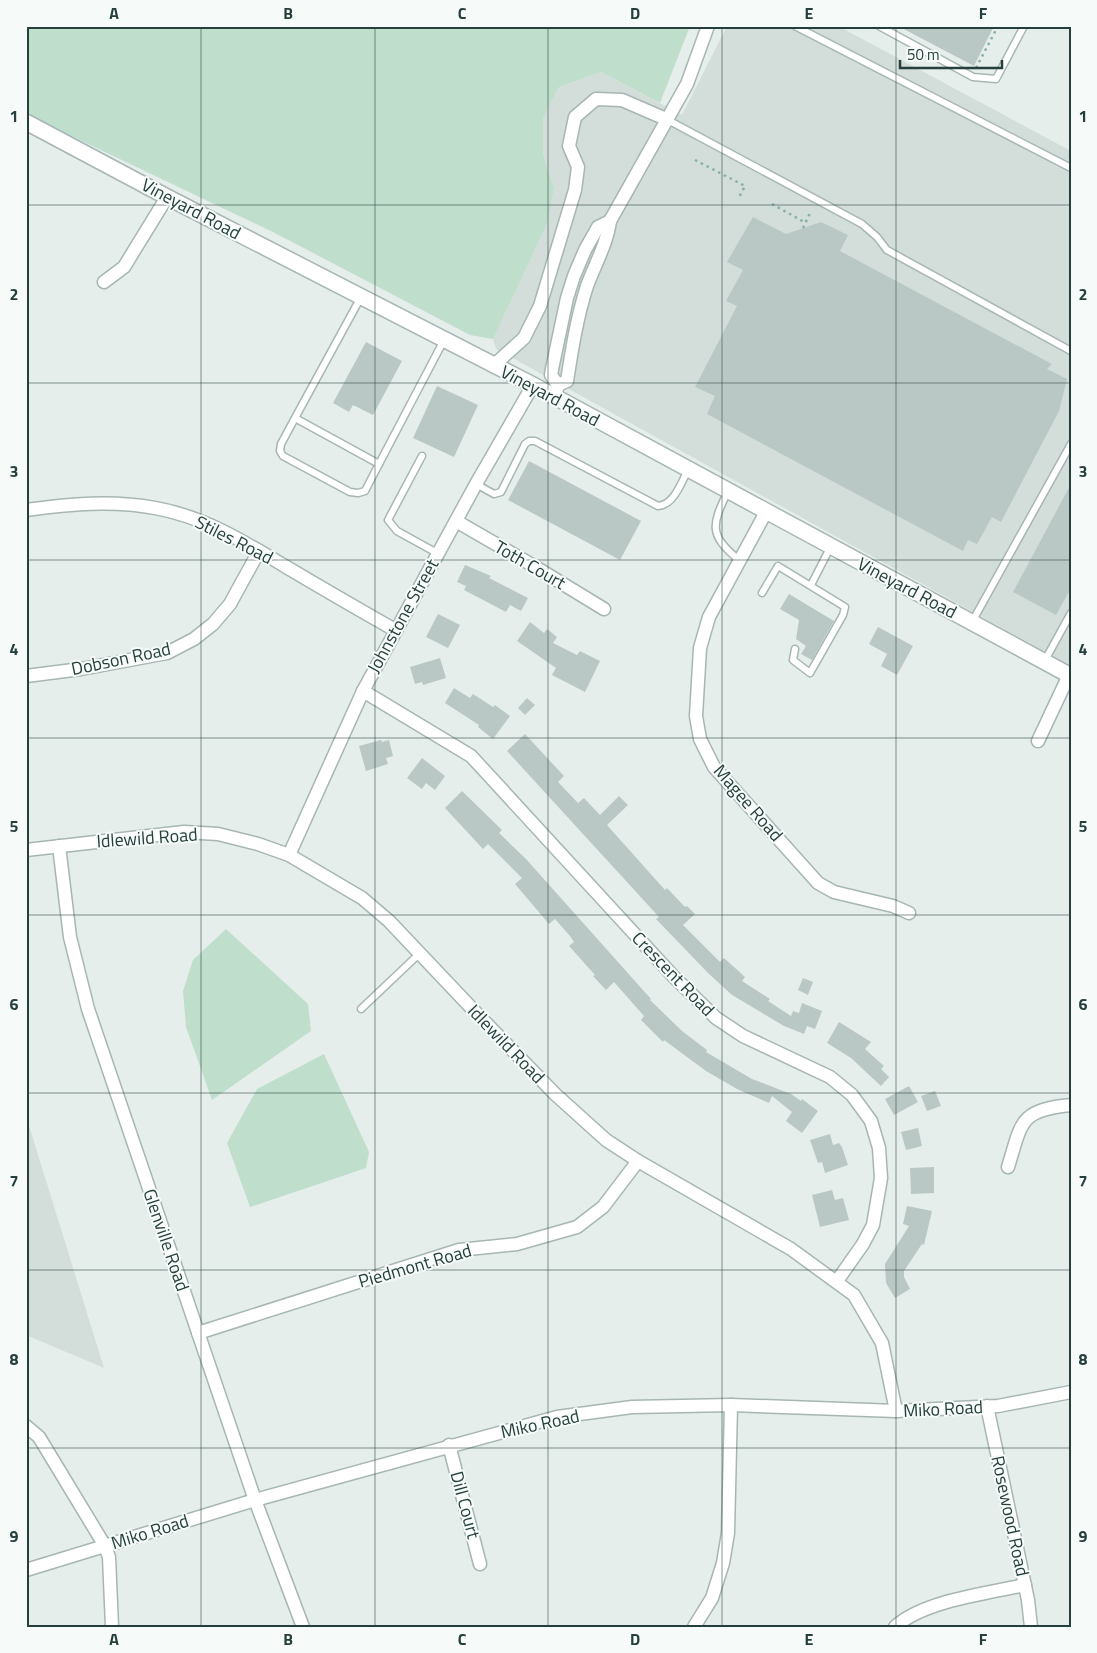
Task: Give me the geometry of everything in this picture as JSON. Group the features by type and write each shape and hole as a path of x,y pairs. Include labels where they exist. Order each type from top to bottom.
{"street":[{"path":"556,391 567,381 578,317 587,286 608,235 610,221 687,84 708,26"},
{"path":"493,366 524,338 540,306 574,190 578,167 569,146 575,117 596,99 622,100 666,119"},
{"name":"Vineyard Road","path":"26,122 166,197 493,366 533,385 556,391 688,470 1070,676"},
{"path":"104,282 124,267 166,197"},
{"name":"Johnstone Street","path":"289,855 363,691 476,484 533,385"},
{"name":"Stiles Road","path":"26,510 63,505 104,503 156,508 186,515 222,530 395,630"},
{"name":"Magee Road","path":"766,512 709,617 700,648 696,716 700,739 714,767 818,883 834,892 893,906 909,913"},
{"name":"Toth Court","path":"456,521 604,609"},
{"name":"Dobson Road","path":"26,676 81,669 167,653 194,639 213,624 230,604 260,551"},
{"path":"1038,742 1070,676"},
{"name":"Crescent Road","path":"363,691 471,756 674,977 716,1018 743,1036 830,1076 852,1095 871,1121 879,1148 881,1178 873,1225 863,1244 837,1281"},
{"name":"Idlewild Road","path":"26,850 184,832 218,834 258,844 289,855 362,898 389,921 555,1094 606,1140 638,1161 791,1249 854,1295 882,1343 896,1411"},
{"name":"Glenville Road","path":"59,846 70,938 88,1009 255,1500 303,1627"},
{"path":"1008,1167 1021,1125 1028,1116 1054,1106 1071,1105"},
{"name":"Piedmont Road","path":"198,1334 459,1250 517,1244 577,1227 603,1207 638,1161"},
{"name":"Miko Road","path":"26,1570 255,1500 449,1445 557,1417 632,1407 731,1405 896,1411 998,1406 1071,1392"},
{"path":"694,1627 712,1598 723,1563 728,1533 731,1405"},
{"name":"Rosewood Road","path":"987,1406 1025,1585 1031,1627"},
{"path":"26,1426 39,1437 105,1546 109,1557 112,1627"},
{"name":"Dill Court","path":"449,1445 480,1564"},
{"path":"895,1627 902,1620 918,1612 946,1603 1025,1585"}],"lane":[{"path":"796,26 1071,168"},
{"path":"879,26 973,77 996,79 1024,26"},
{"path":"666,119 862,224 877,237 887,250 1071,351"},
{"path":"361,297 294,418 281,444 280,451 284,456 350,492 358,493 365,490 444,340"},
{"path":"294,418 379,464"},
{"path":"476,484 494,494 501,492 524,444 529,440 535,441 658,506 670,501 688,470"},
{"path":"972,623 1071,444"},
{"path":"422,456 388,520 397,531 438,553"},
{"path":"728,491 718,511 715,531 724,547 739,560"},
{"path":"811,585 831,546"},
{"path":"762,593 778,566 845,607 843,615 810,673 793,660 795,649"},
{"path":"1044,662 1071,613"},
{"path":"361,1009 419,954"}],"path":[{"path":"976,68 998,26"},
{"path":"695,160 745,186 740,197"},
{"path":"772,204 806,223"},
{"path":"803,228 810,213"}],"shaded area":[{"path":"727,26 838,26 1071,151 1071,666 496,349 493,339 548,222 554,188 543,153 543,118 559,87 601,72 682,115"},
{"path":"26,1116 104,1368 26,1335"}],"green space":[{"path":"26,26 690,26 660,103 601,72 559,87 543,118 543,154 554,188 548,222 493,339 470,335 273,232 63,132 26,112"},
{"path":"226,929 308,1004 311,1031 212,1100 186,1027 183,991 193,960"},
{"path":"324,1054 369,1152 366,1168 250,1207 227,1143 257,1089"}],"building":[{"path":"898,26 994,26 974,66"},
{"path":"753,217 786,234 821,222 848,235 840,251 1052,364 1047,369 1067,379 1059,411 1001,522 992,517 977,544 968,540 963,551 707,414 715,396 695,387 737,306 726,301 743,270 727,262"},
{"path":"366,342 402,361 373,415 353,405 349,412 333,403"},
{"path":"437,386 478,405 454,457 413,438"},
{"path":"529,461 641,521 620,560 508,500"},
{"path":"1071,484 1071,588 1056,615 1013,592"},
{"path":"465,565 491,576 489,578 528,598 521,611 510,605 506,612 464,590 466,586 457,582"},
{"path":"789,594 834,621 812,660 801,654 806,646 796,639 799,620 780,609"},
{"path":"438,614 460,625 448,648 426,637"},
{"path":"530,622 544,633 547,629 557,637 553,643 577,655 580,651 600,661 585,692 552,675 556,668 517,641"},
{"path":"878,627 913,646 897,675 881,666 887,654 869,644"},
{"path":"440,658 446,678 423,685 422,682 415,684 410,667"},
{"path":"454,688 470,698 473,694 493,707 495,705 510,716 493,739 478,727 479,725 445,703"},
{"path":"527,698 535,705 525,715 518,708"},
{"path":"525,734 564,776 558,782 578,803 584,798 600,815 619,796 628,805 607,825 665,890 667,888 685,907 687,906 695,914 683,925 720,962 724,958 745,977 742,981 770,999 768,1001 791,1016 793,1011 799,1013 802,1003 822,1011 815,1029 807,1026 804,1034 784,1026 732,995 709,974 656,919 659,917 507,751"},
{"path":"381,740 382,742 389,740 393,756 386,758 388,764 366,771 359,746"},
{"path":"422,758 445,776 435,790 426,783 422,789 407,778"},
{"path":"462,791 502,830 499,833 526,859 650,1000 682,1031 707,1050 706,1052 752,1079 791,1094 801,1101 802,1099 818,1111 802,1133 786,1121 792,1112 772,1096 769,1103 737,1089 706,1071 664,1040 663,1042 641,1020 644,1016 614,982 606,990 569,946 574,942 570,936 555,919 549,924 515,884 522,878 488,844 483,849 445,808"},
{"path":"803,978 813,982 808,995 798,990"},
{"path":"839,1022 871,1042 865,1049 884,1066 881,1069 889,1077 881,1086 851,1058 827,1043"},
{"path":"909,1086 918,1102 894,1115 885,1099"},
{"path":"935,1091 941,1106 927,1111 921,1096"},
{"path":"918,1128 922,1146 906,1150 901,1132"},
{"path":"830,1134 833,1145 839,1143 842,1147 848,1165 825,1173 822,1162 818,1163 810,1140"},
{"path":"934,1167 934,1193 911,1194 910,1168"},
{"path":"832,1190 835,1200 843,1198 849,1220 820,1227 812,1195"},
{"path":"907,1206 932,1211 924,1245 922,1244 904,1271 904,1277 910,1289 895,1298 886,1283 885,1264 909,1226 903,1224"}]}
